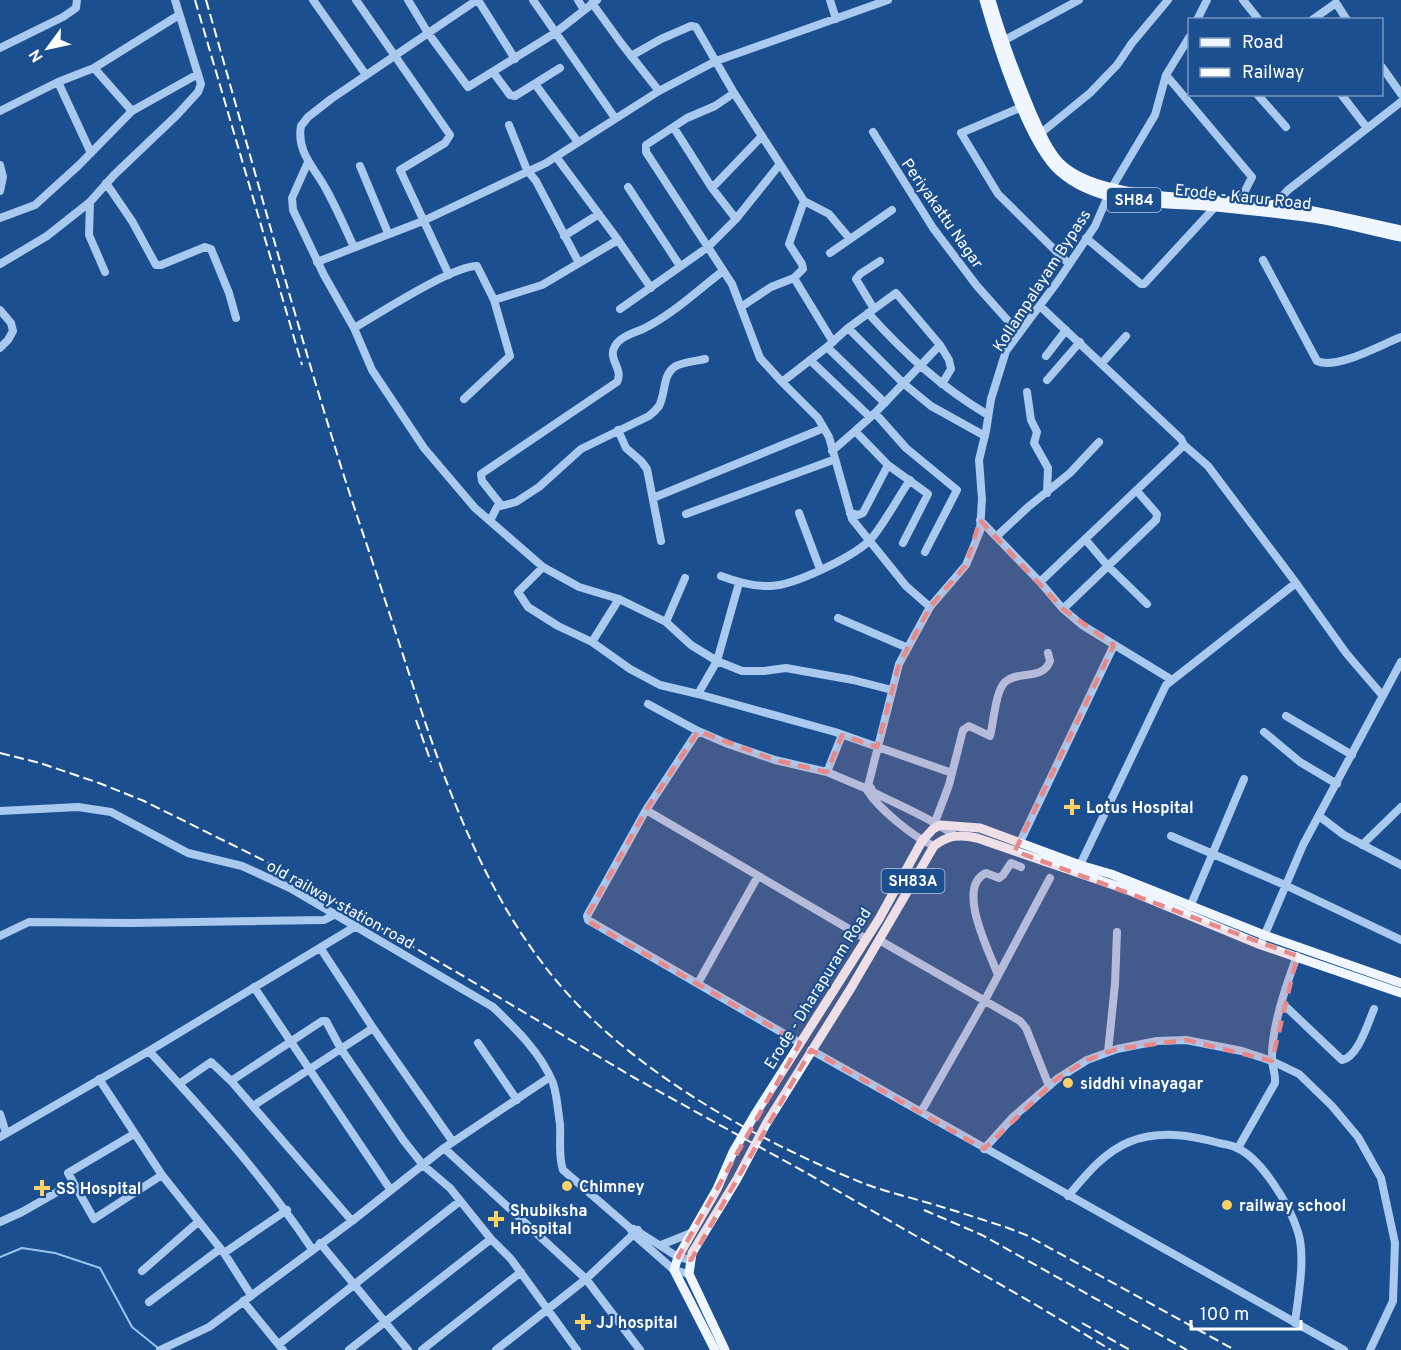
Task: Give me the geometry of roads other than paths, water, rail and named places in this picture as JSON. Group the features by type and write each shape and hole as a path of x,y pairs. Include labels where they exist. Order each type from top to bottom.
{"main road":[{"name":"Erode - Karur Road","path":"984,0 1022,107 1036,137 1048,159 1059,171 1078,183 1110,193 1326,220 1401,237"},
{"name":"Erode - Karur Road","path":"992,0 1000,42 1050,150 1064,167 1110,193 1274,205 1326,213 1401,230"},
{"path":"938,823 980,828 1111,874 1298,956 1401,993"},
{"name":"Erode - Dharapuram Road","path":"674,1270 678,1257 717,1189 733,1152 754,1116 866,939 922,841 938,823"},
{"path":"954,835 977,838 1128,890 1262,940 1401,983"},
{"name":"SH83A","path":"934,846 945,837 954,835"},
{"name":"Erode - Dharapuram Road","path":"689,1274 692,1253 766,1124 851,988 934,846"},
{"path":"674,1270 715,1350"},
{"path":"689,1274 725,1350"}],"street":[{"path":"0,48 72,11 76,8 77,0"},
{"path":"0,264 47,236 90,202 106,183 198,92 201,84 175,0"},
{"path":"313,0 366,75"},
{"path":"356,0 450,135 445,143 401,170 449,275"},
{"path":"408,0 466,87 555,33 595,2 631,56 659,91"},
{"path":"354,247 326,188 308,162 300,132 302,123 331,99 477,0 515,59"},
{"path":"533,0 615,118"},
{"path":"578,0 584,10"},
{"path":"830,0 836,19"},
{"path":"317,262 423,221 527,170 557,158 578,142 659,91 716,61 888,0"},
{"path":"1000,42 1078,0"},
{"path":"1041,133 1090,93 1117,65 1168,0"},
{"path":"1198,18 1207,0"},
{"path":"1243,0 1257,18"},
{"path":"1315,18 1336,3 1346,18"},
{"path":"0,111 58,82 94,68 180,15"},
{"path":"631,56 661,39 693,26 697,29 734,93 804,201 829,214 850,239"},
{"name":"Kollampalayam Bypass","path":"870,788 877,747 899,664 930,607 966,565 980,531 982,499 979,460 991,399 1006,351 1095,226 1110,193 1155,114 1166,75 1188,39"},
{"path":"94,68 132,111"},
{"path":"493,72 512,96 560,68"},
{"path":"1383,68 1401,94"},
{"path":"0,218 35,204 91,153 132,111 198,74"},
{"path":"1166,75 1252,177 1240,201"},
{"path":"58,82 91,153"},
{"path":"535,84 578,142"},
{"path":"734,93 715,106 687,118 646,145 646,152 737,295 760,358 818,418 824,428 852,519 906,586 930,607"},
{"path":"1259,96 1286,127"},
{"path":"1343,96 1367,128"},
{"path":"1274,205 1288,190 1401,102"},
{"path":"1022,107 961,133 998,194 1069,264"},
{"path":"509,125 527,170 536,181 579,263"},
{"path":"674,128 712,188 736,219"},
{"name":"Periyakattu Nagar","path":"873,132 933,228 977,286 1019,333"},
{"path":"712,188 762,136"},
{"path":"557,158 651,288"},
{"path":"308,162 291,204 317,262 354,328 372,370 424,448 455,487 490,521 543,567 579,586 619,599 666,622 691,645 717,661 742,671 786,668 853,680 892,690"},
{"path":"620,309 708,247 736,219 780,164"},
{"path":"0,165 3,177 0,191"},
{"path":"360,166 388,233"},
{"path":"106,183 132,221 156,265 205,247 211,249 230,293 236,318"},
{"path":"628,187 680,266"},
{"path":"741,307 771,287 794,278 803,267 790,246 789,239 804,201"},
{"path":"90,202 89,235 105,272"},
{"path":"1086,238 1141,284 1144,284 1215,207"},
{"path":"830,253 892,210"},
{"path":"564,236 599,214"},
{"path":"494,300 542,285 618,240"},
{"path":"1263,260 1317,361 1324,364 1336,363 1401,337"},
{"path":"880,261 856,279 871,311 906,354 957,397 988,415"},
{"path":"354,328 449,275 477,266 494,300 510,356 464,399"},
{"path":"501,505 482,481 481,474 617,382 620,375 613,355 616,344 656,322 723,271"},
{"path":"794,278 830,345 885,403"},
{"path":"783,382 896,292 940,345 949,360 951,369 942,384"},
{"path":"1040,306 1208,466 1346,653 1382,695"},
{"path":"0,310 11,323 13,331 0,348"},
{"path":"848,328 903,383 931,406 985,436"},
{"path":"1046,356 1066,330"},
{"path":"1102,363 1126,336"},
{"path":"1047,380 1080,342"},
{"path":"686,514 833,455 940,345"},
{"path":"490,521 496,509 501,505 523,498 549,479 581,449 649,416 661,402 670,371 677,366 705,359"},
{"path":"810,360 906,448 957,490 925,552"},
{"path":"1027,392 1031,420 1038,432 1035,443 1048,468 1047,493"},
{"path":"653,498 824,428"},
{"path":"618,430 626,448 647,469 661,541"},
{"path":"855,431 888,465 928,494 903,543"},
{"path":"997,536 1070,473 1099,442"},
{"path":"1040,582 1184,445"},
{"path":"850,513 858,515 863,513 888,465"},
{"path":"721,576 739,583 778,585 838,561 870,541 910,480"},
{"path":"1063,609 1158,517 1137,491"},
{"path":"799,513 819,569"},
{"path":"980,520 1063,609 1082,625 1172,680"},
{"path":"1085,539 1107,565 1147,604"},
{"path":"543,567 518,592 528,607 558,626 592,642 630,669 660,685 842,735 952,773"},
{"path":"666,622 685,578"},
{"path":"698,694 717,661 739,583"},
{"path":"1080,865 1166,685 1296,583"},
{"path":"592,642 619,599"},
{"path":"838,618 908,648"},
{"path":"1020,842 1114,645"},
{"path":"938,823 964,728 969,726 990,736 1003,684 1011,678 1038,673 1046,669 1050,662 1048,653"},
{"path":"1262,940 1319,816 1401,662"},
{"path":"648,704 728,744 775,760 827,772 870,788 903,808 938,823 954,835"},
{"path":"1286,716 1352,755"},
{"path":"698,731 646,810 587,918 591,923 800,1043"},
{"path":"1264,732 1300,762 1336,784"},
{"path":"827,772 842,735"},
{"path":"1190,907 1244,779"},
{"path":"870,788 881,808 922,841 934,846"},
{"name":"old railway station road","path":"0,811 78,807 111,812 188,853 242,866 266,876 357,926 493,1007 532,1049 554,1085 560,1125 561,1163 570,1178 634,1230"},
{"path":"1362,845 1401,807"},
{"path":"646,810 866,939"},
{"path":"1319,816 1332,827 1362,845 1401,865"},
{"path":"1172,836 1286,885 1401,940"},
{"path":"998,975 975,913 973,898 981,875 986,873 999,878 1011,863 1021,867"},
{"path":"698,983 758,876"},
{"path":"921,1112 985,1000 1050,878"},
{"path":"0,936 30,922 324,920 334,915"},
{"path":"0,1114 3,1135 357,926"},
{"path":"1108,1052 1115,984 1117,932"},
{"path":"879,940 1020,1021 1026,1028 1049,1086"},
{"path":"321,949 453,1142"},
{"path":"1238,1148 1275,1083 1276,1074 1272,1060 1282,1003 1298,956"},
{"path":"254,987 390,1189"},
{"path":"1282,1003 1342,1060 1349,1058 1355,1050 1374,1009"},
{"path":"231,1081 324,1020 341,1049 404,1141 423,1165 450,1188 520,1272 577,1350"},
{"path":"253,1106 373,1028"},
{"path":"984,1149 1013,1117 1049,1086 1087,1060 1108,1052 1157,1041 1186,1040 1242,1051 1272,1060 1299,1074 1332,1106 1358,1137 1381,1178 1395,1243 1393,1301 1370,1350"},
{"path":"478,1043 517,1100"},
{"path":"811,1050 1344,1350"},
{"path":"148,1051 287,1210 312,1249"},
{"path":"179,1084 211,1062 231,1081 352,1221"},
{"path":"160,1350 209,1327 352,1221 444,1148 550,1077"},
{"path":"99,1079 162,1175 222,1251 251,1295"},
{"path":"134,1134 68,1173 94,1219 162,1175"},
{"path":"1068,1196 1104,1157 1130,1142 1163,1135 1192,1136 1238,1148 1264,1170 1287,1204 1299,1234 1301,1267 1295,1323"},
{"path":"444,1148 586,1279 640,1350"},
{"path":"0,1222 73,1183"},
{"path":"243,1301 281,1347 353,1284 460,1201"},
{"path":"149,1302 222,1251 287,1210"},
{"path":"142,1270 198,1222"},
{"path":"634,1230 678,1257 691,1260"},
{"path":"496,1350 586,1279 634,1230"},
{"path":"634,1230 674,1270 689,1274"},
{"path":"661,1245 691,1233"},
{"path":"349,1350 491,1239"},
{"path":"320,1243 408,1350"},
{"path":"422,1350 520,1272"}],"waterway":[{"path":"0,1257 22,1248 55,1253 100,1268 132,1327 158,1348"}],"railway":[{"path":"195,0 302,365"},
{"path":"206,0 335,447 438,760 482,865 510,915 542,962 579,1006 641,1061 676,1086 750,1130 865,1184 1026,1235 1235,1350"},
{"path":"416,720 431,762"},
{"path":"0,753 40,763 144,801 265,861 633,1077 803,1171 1111,1350"},
{"path":"924,1210 982,1235 1187,1350"},
{"path":"1082,1323 1130,1350"}],"place":[{"name":"Lotus Hospital","path":"1072,807"},
{"name":"siddhi vinayagar","path":"1068,1083"},
{"name":"Chimney","path":"567,1186"},
{"name":"SS Hospital","path":"42,1188"},
{"name":"railway school","path":"1227,1205"},
{"name":"Shubiksha Hospital","path":"496,1219"},
{"name":"JJ hospital","path":"583,1322"}]}
